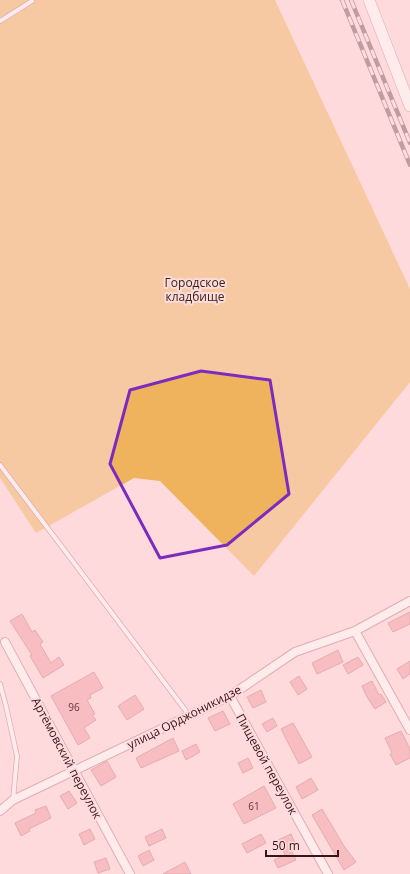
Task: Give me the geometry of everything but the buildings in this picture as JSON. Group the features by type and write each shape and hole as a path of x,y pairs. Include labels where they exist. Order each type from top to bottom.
{"street":[{"path":"369,0 410,106"},
{"name":"улица Орджоникидзе","path":"0,811 14,800 230,696 295,652 355,631 410,601"},
{"path":"355,631 410,730"},
{"name":"Артёмовский переулок","path":"5,642 130,874"},
{"name":"Пищевой переулок","path":"230,696 328,874"}],"lane":[{"path":"0,21 32,2"},
{"path":"0,465 189,716"},
{"path":"0,684 17,756 14,800"}],"highlighted area":[{"path":"201,371 270,380 289,494 227,545 160,558 110,464 130,390"}],"green space":[{"name":"Городское кладбище","path":"0,0 275,0 410,289 410,382 254,576 160,481 134,478 36,533 0,478"}],"railway":[{"path":"342,0 410,165"},
{"path":"351,0 410,143"}]}
